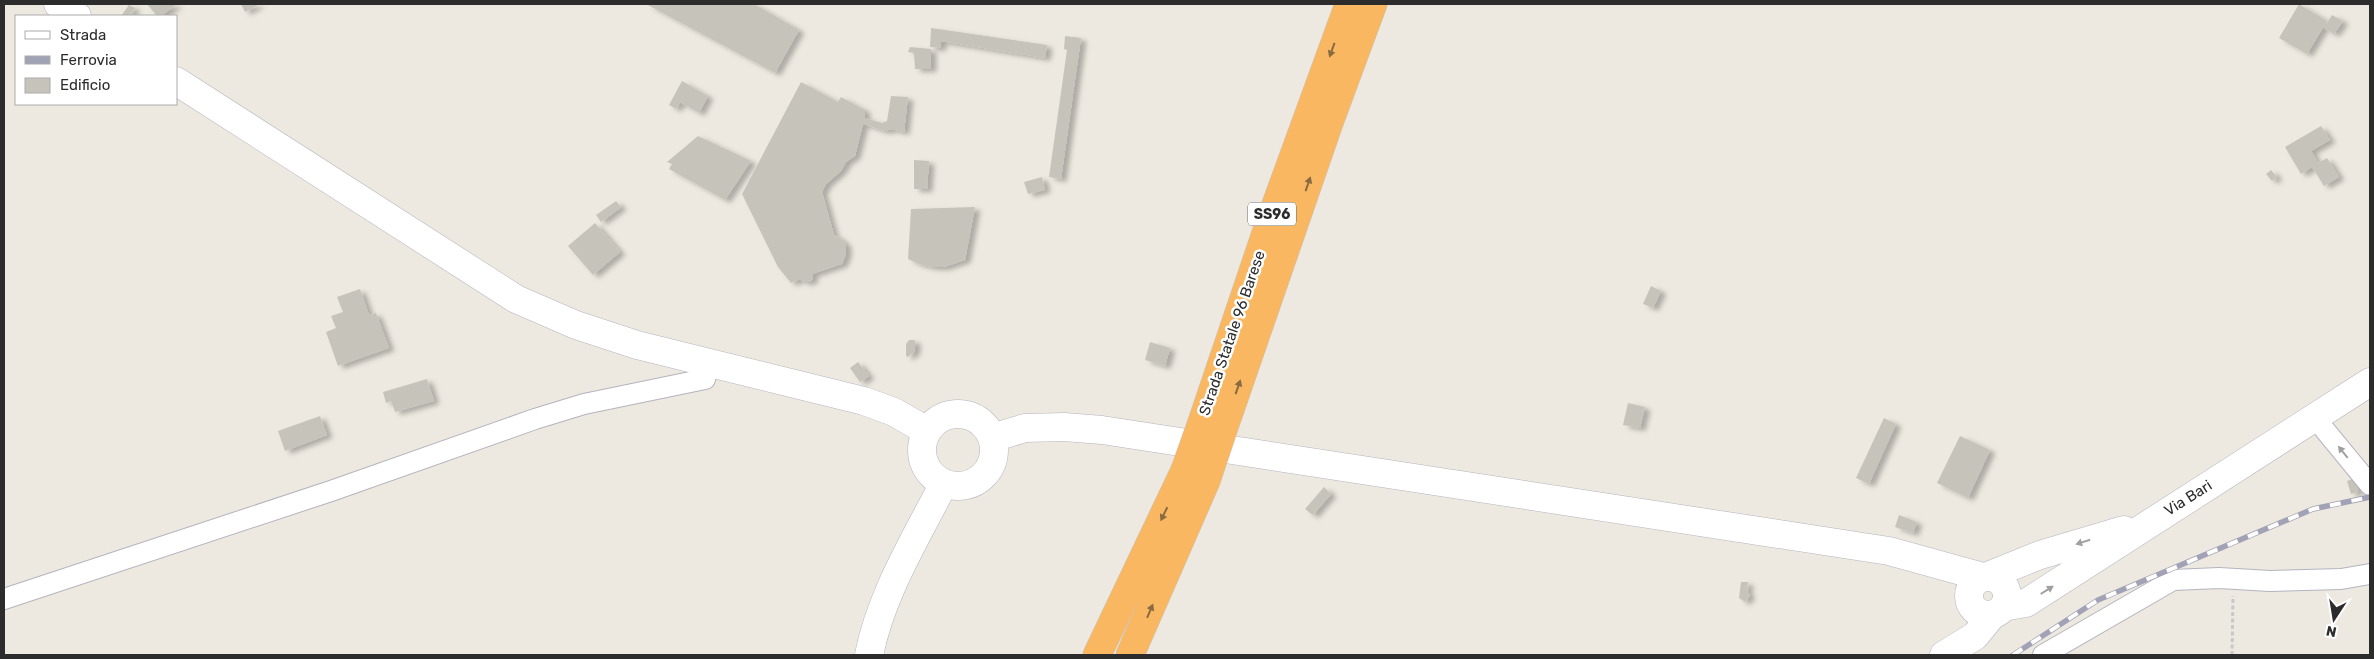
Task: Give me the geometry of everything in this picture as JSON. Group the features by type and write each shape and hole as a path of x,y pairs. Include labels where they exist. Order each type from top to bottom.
{"highway":[{"name":"Strada Statale 96 Barese","path":"1212,429 1271,218 1349,4"},
{"name":"Strada Statale 96 Barese","path":"1130,655 1212,429 1373,4"},
{"name":"Strada Statale 96 Barese","path":"1097,655 1195,476"}],"main road":[{"path":"58,4 75,15"},
{"path":"178,82 516,299 576,325 637,345 864,402 894,412 927,431"},
{"name":"Via Bari","path":"1984,596 2026,603 2370,382"},
{"path":"962,415 978,420 987,428 992,438 994,450 992,462 982,476 967,485 955,486 944,484 933,477 926,467 922,455 923,442 927,431 935,422 945,416 962,415"},
{"path":"992,438 1025,428 1064,427 1102,430 1889,551 1922,559 1984,596"},
{"path":"869,655 873,634 890,589 944,484"},
{"path":"1945,655 1984,596 2040,555 2147,524"}],"street":[{"path":"4,599 331,491 535,419 584,404 705,379 710,362"},
{"path":"2315,418 2370,486"},
{"path":"2043,655 2173,580 2270,581 2341,579 2370,574"}],"path":[{"path":"2232,655 2231,600 2240,580"}],"building":[{"path":"147,4 177,4 162,15 156,15"},
{"path":"241,4 260,4 245,12"},
{"path":"646,4 754,4 799,30 775,73"},
{"path":"2299,4 2327,21 2307,54 2279,38"},
{"path":"129,5 135,8 131,14 133,15 122,15"},
{"path":"2332,15 2343,21 2334,34 2324,28"},
{"path":"931,28 1047,45 1045,58 941,41 941,48 930,47"},
{"path":"1065,36 1081,38 1061,179 1049,177 1067,50 1064,49"},
{"path":"910,47 931,49 931,69 915,69 914,53 908,52"},
{"path":"682,81 708,96 699,113 680,102 676,109 669,105"},
{"path":"801,82 838,102 841,97 865,110 865,118 882,123 887,121 891,96 908,97 904,132 891,129 885,131 863,124 855,156 846,162 841,171 826,184 822,192 834,235 846,244 846,254 842,264 812,274 813,279 809,282 804,282 800,279 791,283 778,267 742,194"},
{"path":"2321,126 2330,140 2311,151 2318,163 2327,158 2339,177 2324,186 2312,167 2301,174 2285,147"},
{"path":"698,136 751,161 725,200 669,169 672,164 667,162"},
{"path":"914,160 929,161 927,189 914,189"},
{"path":"2271,170 2277,177 2272,181 2266,174"},
{"path":"1042,177 1045,190 1028,194 1024,182"},
{"path":"616,201 621,207 601,222 596,215"},
{"path":"975,207 965,260 944,267 933,267 908,259 911,209"},
{"path":"595,223 620,252 593,275 568,246"},
{"path":"1651,286 1661,291 1653,308 1643,304"},
{"path":"360,289 369,315 376,313 389,348 338,366 326,332 336,328 331,316 343,312 337,297"},
{"path":"909,340 915,340 915,351 908,357 906,356 906,344"},
{"path":"1150,342 1170,348 1165,366 1145,360"},
{"path":"858,362 869,376 860,382 850,368"},
{"path":"427,379 434,401 395,412 391,401 386,403 383,392"},
{"path":"1628,403 1645,407 1640,428 1623,425"},
{"path":"320,416 327,435 285,451 278,431"},
{"path":"1884,418 1896,424 1869,484 1856,478"},
{"path":"1960,436 1990,450 1968,498 1937,483"},
{"path":"2355,478 2358,492 2351,494 2347,481"},
{"path":"1324,487 1331,494 1313,515 1305,509"},
{"path":"1899,515 1917,522 1913,533 1895,527"},
{"path":"1741,582 1748,582 1747,592 1750,595 1745,602 1739,598"}],"railway":[{"path":"2013,655 2098,600 2313,509 2370,497"}]}
